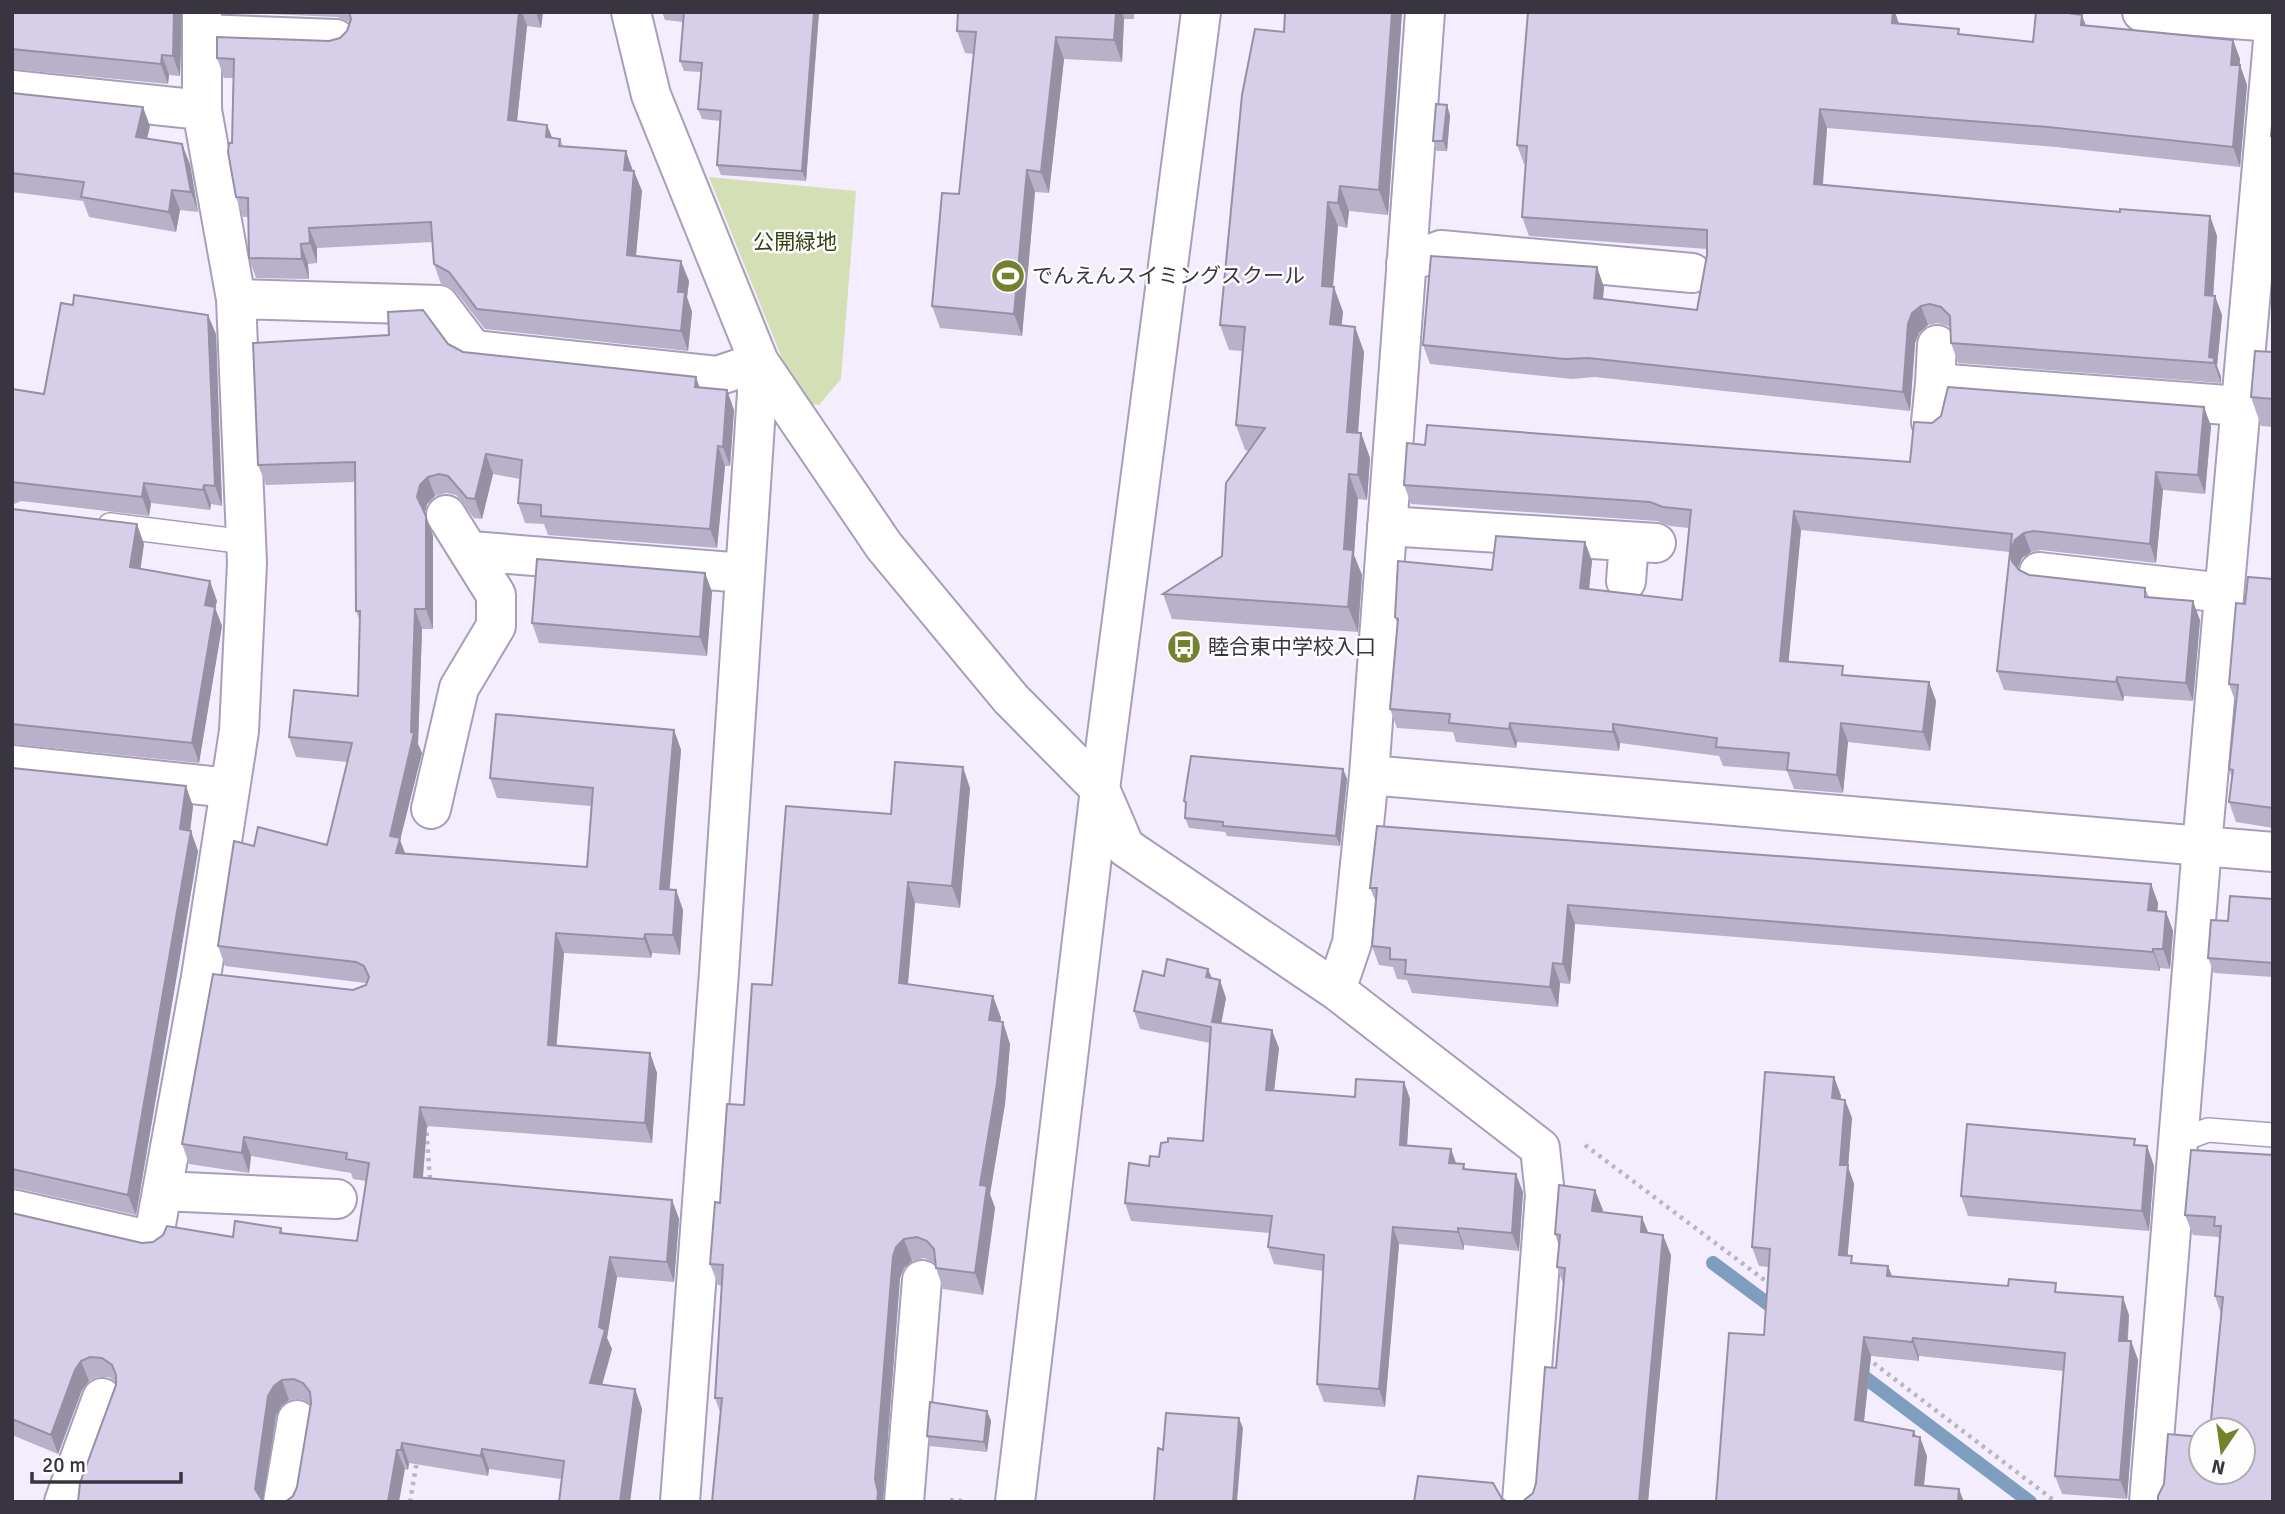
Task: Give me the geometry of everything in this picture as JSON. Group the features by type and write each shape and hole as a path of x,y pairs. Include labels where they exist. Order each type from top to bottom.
{"street":[{"path":"631,12 651,95 759,362 884,547 1011,699 1100,789 1125,848 1336,990 1539,1148 1545,1195 1522,1502"},
{"path":"1016,1502 1100,789 1201,12"},
{"path":"1336,990 1352,943 1369,775 1426,12"},
{"path":"2142,12 2273,22"},
{"path":"12,1209 153,1241 162,1191 214,978 230,788 239,731 246,542 236,299 202,110 202,23 336,39"},
{"path":"2149,1502 2202,846 2273,41"},
{"path":"12,90 202,110"},
{"path":"1406,263 1441,250 1692,273"},
{"path":"236,299 439,305 473,350 717,376 759,362"},
{"path":"1931,422 1937,345"},
{"path":"680,1502 719,972 759,362"},
{"path":"1935,383 2241,406"},
{"path":"431,809 459,688 496,626 496,595 471,551 446,515"},
{"path":"1387,526 1642,542 1626,582"},
{"path":"471,551 744,573"},
{"path":"2039,572 2224,593"},
{"path":"12,765 230,788"},
{"path":"1369,775 2273,852"},
{"path":"162,1191 337,1199"},
{"path":"904,1502 922,1280"},
{"path":"64,1502 102,1398"},
{"path":"283,1502 297,1420"}],"lane":[{"path":"89,522 246,542"},
{"path":"2178,1141 2207,1130 2273,1135"}],"path":[{"path":"426,1113 430,1195"},
{"path":"1576,1138 1777,1290"},
{"path":"1855,1349 2056,1502"},
{"path":"410,1502 419,1449"}],"green space":[{"name":"公開緑地","path":"709,177 856,191 841,379 819,405 810,404 793,386"}],"building":[{"path":"12,12 174,12 173,56 162,55 161,64 12,49"},
{"path":"349,12 519,12 508,120 547,125 546,137 560,139 559,146 626,151 624,170 634,171 627,255 681,261 678,292 685,292 681,331 477,309 449,272 434,264 431,222 309,228 310,243 301,244 302,259 249,258 248,198 236,197 228,152 229,143 232,143 234,59 217,58 217,37 329,41 340,38 347,31 351,19"},
{"path":"684,12 814,12 802,171 717,165 721,111 698,109 702,63 680,61"},
{"path":"958,12 1116,12 1114,40 1056,37 1041,172 1027,170 1014,314 932,306 942,193 959,194 976,32 957,31"},
{"path":"1285,12 1392,12 1379,190 1340,186 1338,203 1328,202 1322,286 1334,287 1330,324 1355,327 1347,432 1361,433 1358,475 1349,474 1344,549 1353,550 1348,607 1163,594 1222,556 1226,483 1265,428 1236,425 1245,327 1220,325 1242,95 1255,29 1284,32"},
{"path":"1528,12 1893,12 1892,23 1959,29 1958,34 2033,42 2036,12 2061,12 2082,15 2081,25 2233,40 2231,65 2240,65 2233,147 2048,127 1820,109 1814,184 2120,212 2120,209 2210,216 2205,295 2215,296 2209,357 2214,358 2214,363 1951,343 1950,316 1941,307 1930,304 1921,306 1912,313 1908,324 1903,392 1588,358 1565,359 1423,345 1431,256 1597,267 1594,298 1697,310 1707,255 1707,230 1522,217 1527,146 1517,145"},
{"path":"12,93 143,107 136,137 182,144 191,192 172,190 169,212 81,197 84,182 12,173"},
{"path":"1436,104 1447,105 1443,141 1433,141"},
{"path":"74,295 208,315 215,486 204,485 203,490 144,483 142,497 12,482 12,389 44,394 61,303 73,305"},
{"path":"423,310 448,344 463,352 696,377 695,387 727,390 723,447 718,446 710,529 541,516 541,505 518,503 522,460 486,454 475,499 467,498 448,476 439,474 428,477 420,485 417,497 426,516 426,609 415,609 411,732 414,733 390,836 400,838 396,853 587,867 593,788 490,778 496,714 674,730 660,889 676,890 673,935 645,934 644,939 556,933 548,1045 650,1053 645,1123 420,1107 414,1177 672,1200 667,1262 610,1257 599,1327 605,1330 590,1383 635,1389 620,1502 559,1502 564,1461 482,1449 481,1456 402,1443 401,1450 397,1450 388,1502 285,1502 293,1496 297,1487 311,1403 310,1392 303,1383 294,1379 282,1380 268,1396 255,1489 262,1500 268,1502 78,1502 80,1483 116,1385 116,1375 112,1365 102,1358 90,1357 81,1361 75,1370 51,1435 12,1419 12,1213 142,1243 153,1242 163,1235 167,1226 233,1237 235,1221 281,1228 280,1233 357,1241 369,1163 346,1159 347,1153 244,1137 242,1153 182,1144 213,974 353,990 366,985 369,977 364,966 356,962 218,946 234,841 254,846 258,827 327,845 352,743 289,737 294,690 358,696 360,611 356,611 355,462 258,465 253,343 389,335 388,312"},
{"path":"2255,351 2273,352 2273,399 2251,397"},
{"path":"1948,387 2204,407 2198,475 2156,472 2150,544 2034,531 2024,533 2015,540 2010,551 2012,534 1794,511 1780,661 1843,666 1842,675 1929,682 1923,732 1841,723 1837,775 1787,770 1789,753 1716,747 1717,738 1613,724 1613,732 1510,723 1509,729 1449,723 1450,714 1390,709 1398,619 1395,617 1398,561 1492,570 1496,536 1585,542 1580,588 1682,600 1691,510 1663,507 1650,502 1404,485 1407,443 1425,445 1427,425 1910,462 1914,422 1932,423 1941,416"},
{"path":"12,509 137,524 130,567 210,581 205,605 215,607 192,743 12,724"},
{"path":"2010,551 2012,561 2019,570 2029,575 2145,588 2145,597 2193,601 2186,683 2117,677 2116,682 1997,671"},
{"path":"537,559 705,573 700,637 532,623"},
{"path":"2248,577 2273,579 2273,808 2229,802 2233,770 2229,769 2238,685 2229,684 2236,603 2245,604"},
{"path":"1191,756 1343,769 1336,836 1223,826 1223,822 1185,818 1184,801"},
{"path":"895,762 963,767 952,886 908,882 899,983 993,996 989,1020 1003,1022 997,1083 980,1185 987,1186 975,1273 936,1268 934,1249 927,1241 917,1237 904,1239 896,1247 893,1256 875,1479 877,1502 712,1502 722,1398 715,1398 723,1265 710,1264 715,1202 720,1203 727,1104 744,1105 752,984 772,985 786,806 891,814"},
{"path":"12,768 186,786 180,829 191,831 128,1195 12,1169"},
{"path":"1377,826 2151,884 2148,910 2166,912 2163,949 2153,949 2153,952 1568,905 1563,964 1553,963 1550,987 1405,974 1406,960 1390,959 1390,948 1372,946 1377,888 1370,888"},
{"path":"2230,896 2273,899 2273,963 2208,958 2211,920 2228,921"},
{"path":"1167,959 1208,969 1206,977 1220,980 1212,1022 1272,1030 1266,1090 1355,1097 1356,1079 1404,1082 1400,1145 1451,1149 1449,1163 1464,1164 1463,1169 1516,1174 1512,1233 1458,1228 1458,1232 1393,1227 1379,1389 1317,1384 1324,1255 1268,1247 1272,1216 1125,1203 1129,1163 1149,1166 1150,1156 1159,1157 1161,1143 1168,1142 1168,1138 1203,1141 1211,1027 1134,1011 1143,971 1164,976"},
{"path":"1765,1072 1834,1077 1832,1098 1845,1100 1840,1165 1848,1165 1839,1255 1852,1256 1851,1263 1888,1266 1887,1276 2008,1286 2009,1279 2056,1283 2055,1292 2123,1297 2119,1341 2131,1341 2120,1480 2055,1476 2065,1353 1913,1338 1912,1342 1864,1337 1855,1420 1914,1431 1913,1436 1920,1437 1915,1485 1959,1489 1958,1501 1972,1502 1716,1502 1729,1333 1764,1335 1770,1249 1752,1247"},
{"path":"1967,1124 2135,1139 2134,1145 2147,1146 2142,1211 1961,1196"},
{"path":"2191,1150 2273,1155 2273,1502 2158,1502 2164,1484 2168,1434 2187,1436 2187,1486 2257,1486 2257,1416 2211,1416 2223,1297 2215,1296 2221,1226 2214,1226 2215,1217 2185,1215"},
{"path":"1559,1185 1595,1190 1592,1211 1642,1217 1641,1232 1663,1235 1639,1502 1522,1502 1533,1493 1536,1483 1545,1367 1556,1368 1565,1268 1557,1267 1560,1235 1555,1234"},
{"path":"930,1402 987,1411 984,1442 927,1436"},
{"path":"1166,1413 1239,1418 1233,1502 1154,1502 1158,1448 1163,1450"},
{"path":"1418,1476 1493,1483 1502,1499 1508,1502 1414,1502"}],"waterway":[{"path":"1713,1263 1780,1313"},
{"path":"1855,1370 2030,1502"}],"place":[{"name":"でんえんスイミングスクール","path":"1008,276"},
{"name":"睦合東中学校入口","path":"1184,647"}]}
